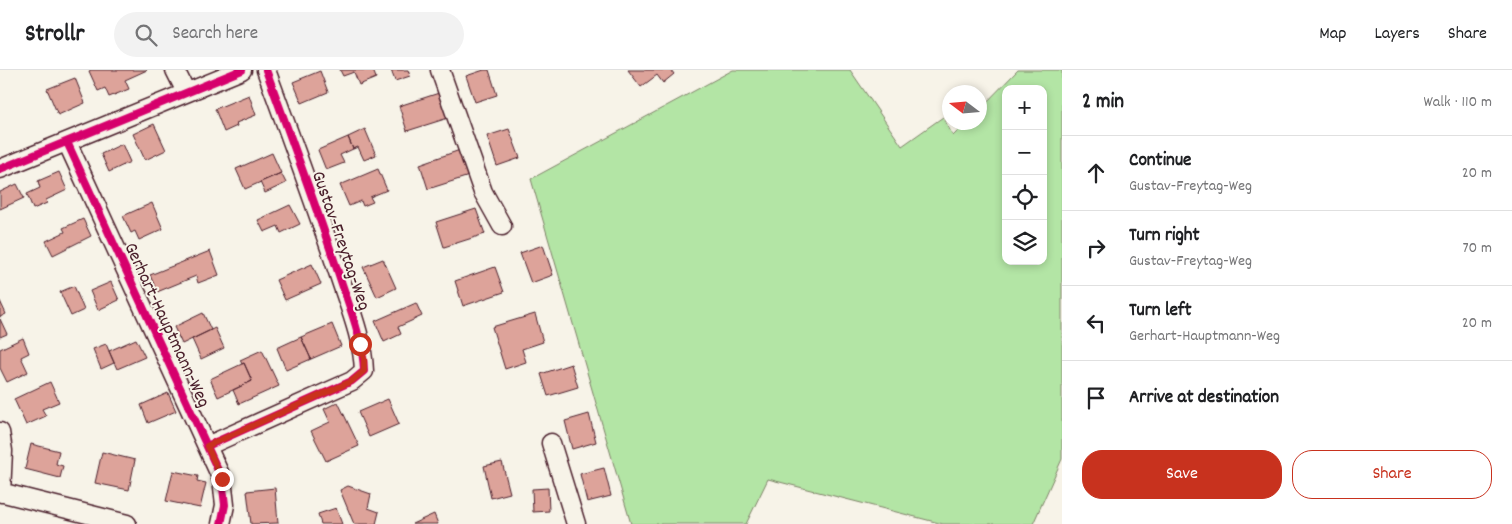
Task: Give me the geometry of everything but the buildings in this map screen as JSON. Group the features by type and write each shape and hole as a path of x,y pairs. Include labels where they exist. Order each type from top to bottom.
{"street":[{"path":"175,70 186,92"},
{"path":"0,169 242,70"},
{"name":"Gustav-Freytag-Weg","path":"207,446 352,381 364,371 364,359 351,312 320,216 266,70"},
{"path":"440,70 483,192 502,226"},
{"name":"Gerhart-Hauptmann-Weg","path":"68,142 222,479 225,505 221,524"},
{"path":"0,432 3,451 0,492 127,524"},
{"path":"551,443 576,524"}],"green space":[{"path":"733,70 850,70 902,146 942,118 942,130 950,130 953,136 959,130 987,130 987,102 1002,86 1002,265 1047,265 1047,85 1003,85 1018,70 1062,70 1062,459 1033,524 943,524 768,479 746,524 631,524 531,179"}],"cycle path":[{"path":"0,169 242,70"},
{"path":"207,446 352,381 364,371 361,347 351,311 266,70"},
{"path":"67,142 222,479 225,505 221,524"}],"route":[{"path":"222,479 207,446 352,381 364,371 364,359 360,344"}]}
